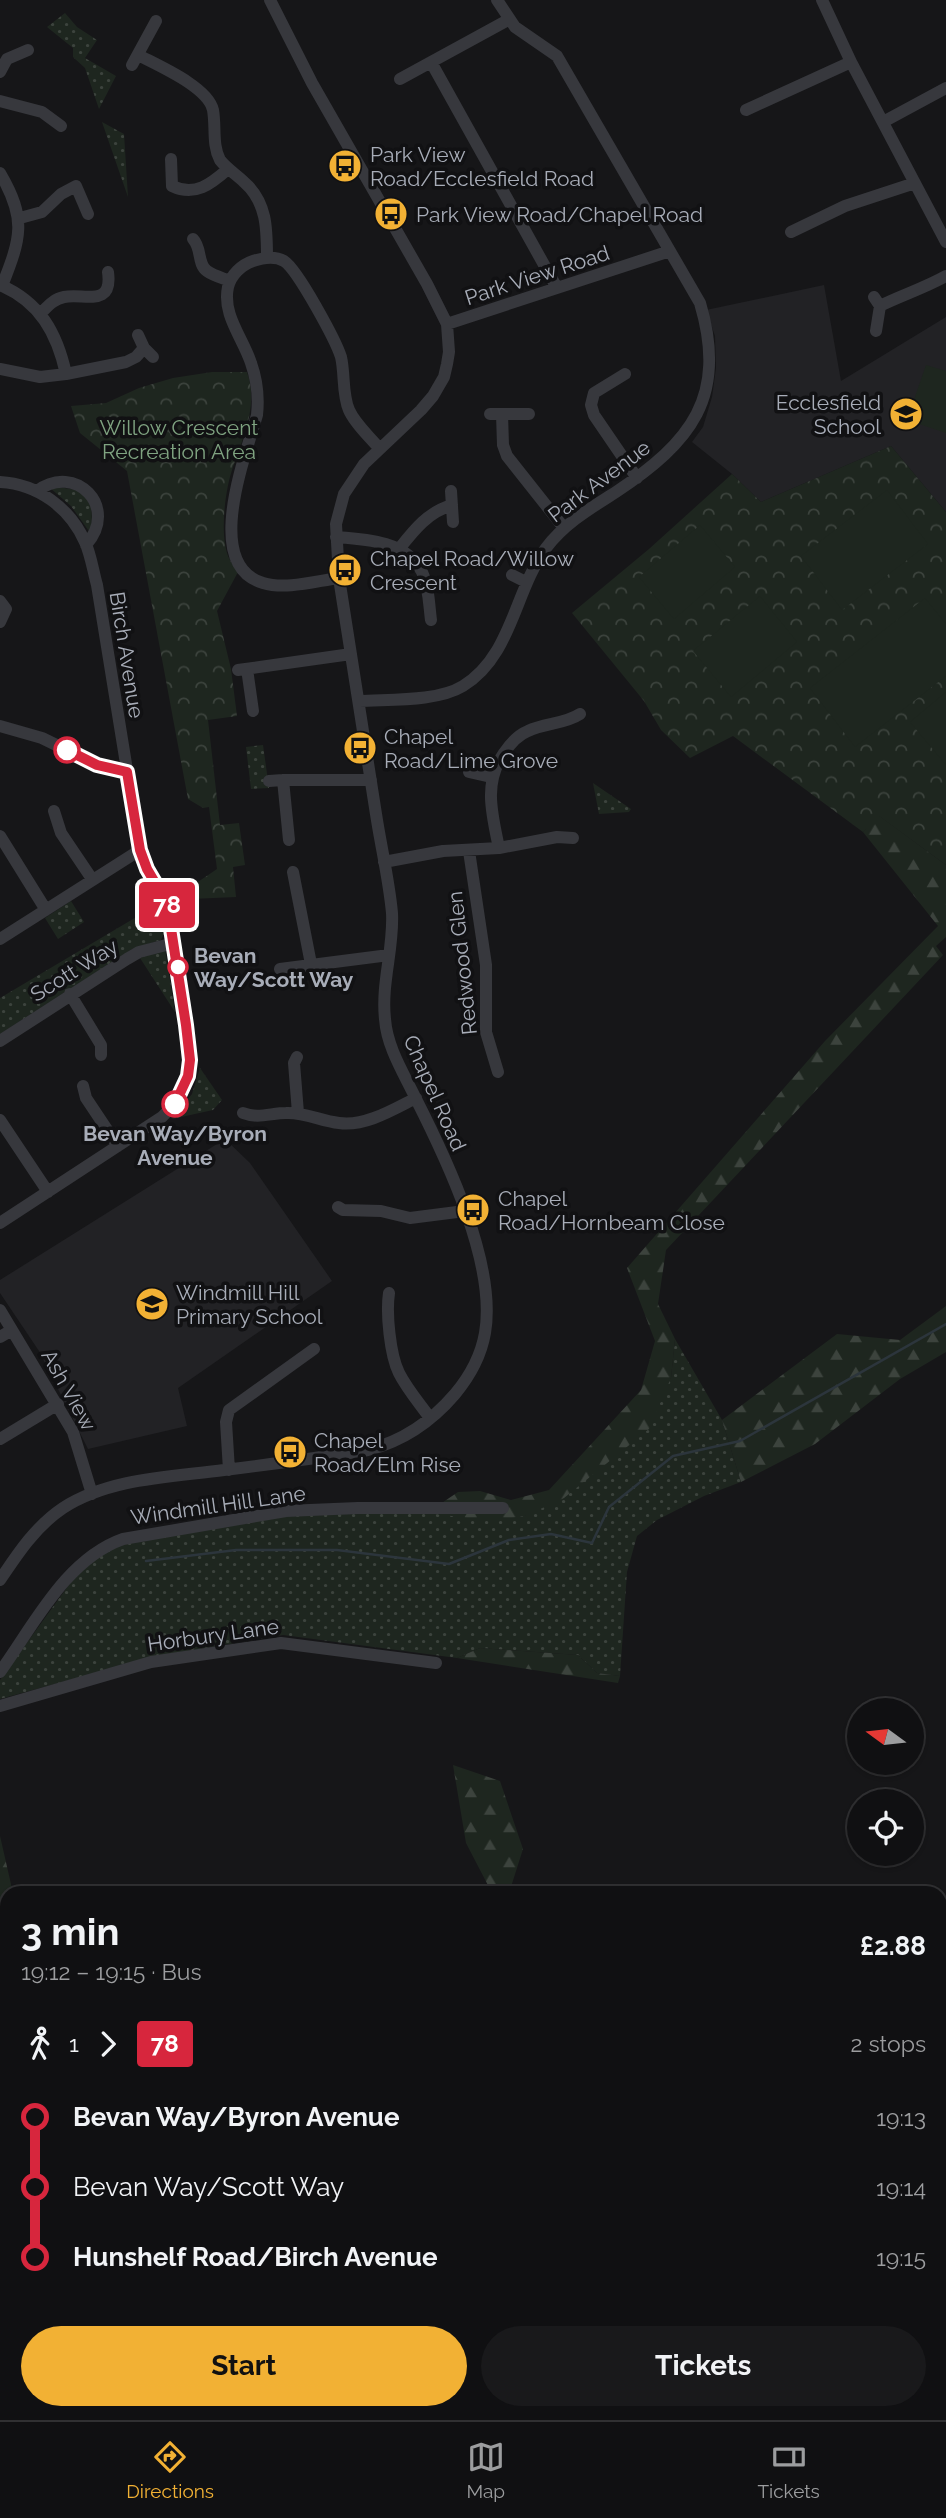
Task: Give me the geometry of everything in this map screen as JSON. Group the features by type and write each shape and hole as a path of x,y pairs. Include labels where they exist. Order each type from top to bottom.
{"street":[{"name":"Park View Road","path":"270,0 312,83 447,324 670,251"},
{"name":"Park Avenue","path":"359,701 433,696 462,687 480,673 495,655 526,582 544,552 564,528 637,478 673,449 690,428 702,402 710,365 708,334 700,303 670,251 556,56 514,27 497,0"},
{"path":"822,0 851,62 946,242"},
{"path":"400,79 508,20"},
{"path":"156,21 135,60 185,81 207,97 214,114 217,154 260,201 267,227 267,258"},
{"path":"0,72 7,59 29,50"},
{"path":"430,62 557,288"},
{"path":"746,110 851,62"},
{"path":"883,122 946,89"},
{"path":"0,101 42,112 61,126"},
{"path":"171,159 173,186 180,190 198,190 209,185 228,169"},
{"path":"0,173 20,218 16,248 1,286 25,298 41,313 57,341 66,374"},
{"path":"791,232 845,206 915,183"},
{"path":"20,218 42,212 69,188 76,187 88,214"},
{"path":"193,239 200,245 201,264 204,268 230,281"},
{"path":"339,578 281,584 264,583 248,575 236,559 234,494 257,415 258,402 251,361 229,310 230,281 244,265 267,258 285,262 292,269 325,323 340,356 348,407 358,424 379,448"},
{"path":"41,313 50,303 65,296 101,296 109,281 108,272"},
{"path":"876,331 877,301 931,285 946,276"},
{"name":"Chapel Road","path":"0,1580 21,1549 48,1520 63,1508 92,1494 140,1481 338,1455 387,1445 430,1418 452,1398 467,1377 480,1351 487,1314 485,1285 465,1211 398,1063 384,1019 392,914 339,578 336,537 336,524 344,494 354,476 379,448 421,410 439,387 449,352 447,324"},
{"path":"0,369 40,377 126,362 148,352 138,335"},
{"path":"625,374 594,393 591,405 594,415 637,478"},
{"path":"529,414 496,414 503,446 507,456 564,528"},
{"name":"Birch Avenue","path":"37,491 56,481 78,485 88,492 96,501 99,513 95,535 86,545"},
{"name":"Birch Avenue","path":"0,482 15,482 51,499 71,517 86,545 97,585 140,850 147,869 167,903 190,1060 188,1076 180,1096 170,1110 0,1223"},
{"path":"399,549 426,519 451,498 453,522"},
{"path":"336,537 376,542 399,549 415,562 422,573 430,620"},
{"path":"512,575 526,582"},
{"path":"0,601 6,609 0,622"},
{"path":"253,711 243,670 351,654"},
{"path":"499,848 491,808 491,777 495,765 506,749 520,736 540,727 573,719 580,714"},
{"path":"0,726 42,738 97,765 127,772"},
{"path":"469,772 491,777"},
{"path":"283,780 289,840"},
{"path":"269,781 371,780"},
{"path":"54,811 61,833 92,879"},
{"path":"384,862 443,851 499,848 557,837 573,838"},
{"path":"1,843 46,910"},
{"path":"0,939 140,850"},
{"name":"Redwood Glen","path":"469,851 486,965 486,1032 498,1072"},
{"path":"293,872 311,964"},
{"name":"Scott Way","path":"0,1041 139,952 174,943"},
{"path":"280,969 389,955"},
{"path":"70,995 101,1045 101,1055"},
{"path":"297,1058 294,1063 298,1113"},
{"path":"83,1086 86,1098 118,1146"},
{"path":"243,1114 256,1117 298,1113 340,1124 353,1124 416,1098"},
{"path":"0,1120 48,1192"},
{"path":"338,1207 343,1210 381,1211 410,1218 465,1211"},
{"path":"389,1293 387,1305 396,1365 405,1383 430,1418"},
{"name":"Ash View","path":"0,1310 58,1404 79,1447 92,1494"},
{"path":"0,1338 12,1330"},
{"path":"229,1470 226,1422 229,1410 310,1356"},
{"path":"0,1439 58,1404"},
{"name":"Windmill Hill Lane","path":"0,1672 76,1569 103,1548 123,1539 286,1511 503,1508"},
{"name":"Horbury Lane","path":"0,1706 150,1662 281,1643 436,1662"}],"shaded area":[{"path":"824,285 841,381 946,317 946,512 891,446 761,502 692,442 703,427 712,397 716,368 715,336 706,310"},
{"name":"Windmill Hill Primary School","path":"225,1139 250,1163 332,1281 178,1388 187,1426 88,1449 39,1351 0,1293 0,1280"}],"green space":[{"path":"65,13 77,27 97,40 85,58 116,76 99,109 85,68 73,57 73,48 47,27"},
{"path":"102,122 124,134 128,197"},
{"path":"926,365 946,371 946,433 907,420"},
{"name":"Willow Crescent Recreation Area","path":"212,372 247,372 251,397 248,421 230,476 224,513 226,549 238,572 217,611 231,669 237,716 208,720 220,825 239,823 245,865 233,867 236,897 190,899 189,888 217,869 209,807 203,808 188,799 127,471 80,433 71,406 106,403 139,388 173,378"},
{"path":"891,446 946,512 946,865 879,816 863,832 733,736 690,758 661,730 644,701 572,613 649,549 732,474 761,502"},
{"path":"49,487 73,490 86,496 90,502 91,534 71,506"},
{"path":"887,490 928,544 842,610 801,556"},
{"path":"700,525 735,567 674,619 639,577"},
{"path":"760,596 797,642 731,697 693,651"},
{"path":"925,598 946,624 946,676 855,747 810,688"},
{"path":"946,692 946,765 910,722"},
{"path":"263,745 269,788 251,789 246,747"},
{"path":"593,783 631,809 629,812 599,814"},
{"path":"878,815 946,865 946,937 936,946 943,955 666,1250 658,1304 675,1339 671,1378 649,1429 564,1498 525,1516 492,1521 427,1513 458,1492 480,1491 511,1500 549,1490 641,1390 655,1341 627,1268 825,1041 938,926 863,832"},
{"path":"71,901 84,922 58,939 45,918"},
{"path":"160,903 166,929 161,940 132,949 0,1034 0,998"},
{"path":"165,949 175,1012 140,958"},
{"path":"200,1068 222,1100 213,1110 172,1119 192,1094"},
{"path":"946,1306 946,1352 900,1379 815,1444 741,1482 722,1420 837,1334 900,1340"},
{"path":"675,1339 722,1420 741,1482 704,1496 657,1520 637,1536 627,1572 620,1676 597,1673 578,1655 480,1648 457,1658 283,1635 157,1656 0,1699 0,1680 76,1575 100,1554 122,1544 286,1515 400,1511 525,1516 671,1378"},
{"path":"480,1648 578,1655 597,1673 620,1676 618,1683 457,1658"},
{"path":"453,1765 500,1781 523,1849 511,1886 488,1886 466,1843"},
{"path":"0,1836 11,1886 0,1886"}],"waterway":[{"path":"146,1561 236,1550 337,1550 449,1564 509,1540 551,1534 592,1543 609,1507 673,1456 740,1441 946,1324"}],"bus line":[{"name":"78","path":"67,750 97,765 127,772 140,850 147,869 167,903 190,1060 188,1076 175,1104"}],"place":[{"name":"Park View Road/Ecclesfield Road","path":"345,166"},
{"name":"Park View Road/Chapel Road","path":"391,214"},
{"name":"Ecclesfield School","path":"906,414"},
{"name":"Chapel Road/Willow Crescent","path":"345,570"},
{"name":"Chapel Road/Lime Grove","path":"360,748"},
{"name":"Bevan Way/Scott Way","path":"178,967"},
{"name":"Bevan Way/Byron Avenue","path":"175,1104"},
{"name":"Chapel Road/Hornbeam Close","path":"473,1210"},
{"name":"Windmill Hill Primary School","path":"152,1304"},
{"name":"Chapel Road/Elm Rise","path":"290,1452"}]}
